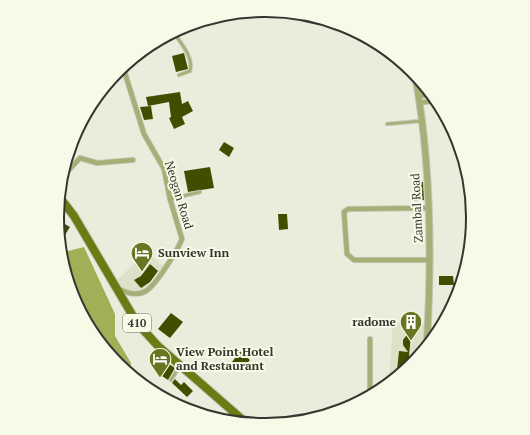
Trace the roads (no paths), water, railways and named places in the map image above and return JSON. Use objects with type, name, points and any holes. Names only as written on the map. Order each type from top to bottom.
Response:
[{"type":"main road","name":"410","points":[[65,204],[74,216],[137,323],[158,346],[238,416]]},
{"type":"street","name":"Neogan Road","points":[[115,288],[139,294],[147,291],[172,258],[182,239],[170,200],[164,169],[144,134],[125,74]]},
{"type":"street","name":"Zambal Road","points":[[417,86],[429,208],[431,330]]},
{"type":"street","points":[[419,100],[425,97]]},
{"type":"street","points":[[419,100],[428,101]]},
{"type":"street","points":[[70,168],[80,158],[97,163],[133,160]]},
{"type":"street","points":[[429,208],[348,209],[344,212],[347,254],[354,260],[430,260]]},
{"type":"street","points":[[370,339],[370,388]]},
{"type":"lane","points":[[177,38],[184,48],[191,66],[190,71],[179,75]]},
{"type":"lane","points":[[387,124],[421,121]]},
{"type":"lane","points":[[170,200],[200,192]]},
{"type":"lane","points":[[170,380],[180,366]]},
{"type":"place","name":"Sunview Inn","points":[[142,272]]},
{"type":"place","name":"radome","points":[[411,342]]},
{"type":"place","name":"View Point Hotel and Restaurant","points":[[160,378]]}]
